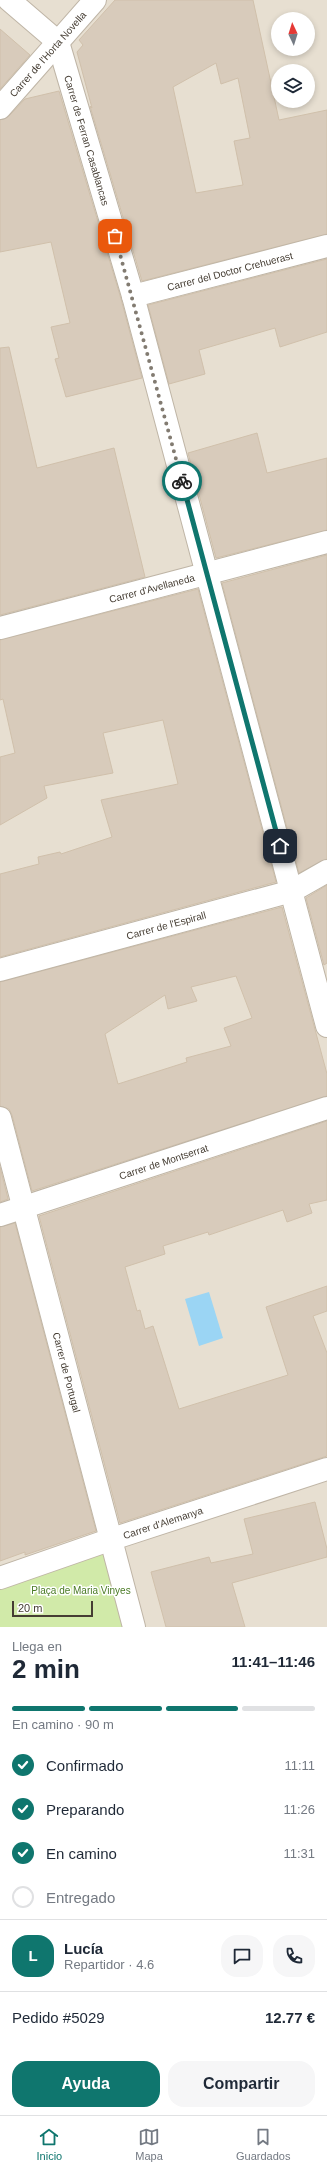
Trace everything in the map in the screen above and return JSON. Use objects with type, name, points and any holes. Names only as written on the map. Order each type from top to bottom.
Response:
[{"type":"street","points":[[9,0],[58,42]]},
{"type":"street","name":"Carrer de l'Horta Novella","points":[[0,108],[95,0]]},
{"type":"street","name":"Carrer de Ferran Casablancas","points":[[58,42],[133,296],[327,1026]]},
{"type":"street","name":"Carrer del Doctor Crehuerast","points":[[133,296],[327,246]]},
{"type":"street","name":"Carrer d'Avellaneda","points":[[0,628],[327,542]]},
{"type":"street","name":"Carrer de l'Espirall","points":[[0,970],[292,891],[327,870]]},
{"type":"street","name":"Carrer de Montserrat","points":[[0,1214],[327,1108]]},
{"type":"street","name":"Carrer de Portugal","points":[[0,1118],[134,1627]]},
{"type":"street","name":"Carrer d'Alemanya","points":[[0,1578],[112,1539],[327,1469]]},
{"type":"shaded area","points":[[0,0],[327,0],[327,1627],[0,1627]]},
{"type":"green space","name":"Plaça de Maria Vinyes","points":[[106,1541],[130,1627],[0,1627],[0,1578]]},
{"type":"water","points":[[209,1292],[223,1338],[199,1346],[185,1299]]},
{"type":"building","points":[[115,0],[253,0],[271,83],[271,108],[276,108],[279,120],[327,110],[327,234],[142,281],[90,106],[92,108],[77,52],[83,45],[79,40]],"holes":[[[216,63],[221,84],[238,78],[250,138],[234,141],[243,185],[196,193],[173,87]]]},
{"type":"building","points":[[0,29],[30,55],[0,89]]},
{"type":"building","points":[[59,91],[121,299],[142,378],[66,397],[55,359],[59,358],[51,327],[70,323],[51,242],[0,252],[0,120],[9,116],[25,99]]},
{"type":"building","points":[[327,259],[327,332],[280,347],[275,328],[199,350],[205,374],[169,384],[148,305]]},
{"type":"building","points":[[9,347],[37,468],[114,448],[145,577],[0,615],[0,348]]},
{"type":"building","points":[[257,433],[267,473],[327,458],[327,530],[216,558],[188,453]]},
{"type":"building","points":[[327,555],[327,859],[299,873],[222,583]]},
{"type":"building","points":[[198,589],[276,882],[0,957],[0,874],[39,864],[38,857],[60,852],[61,854],[112,837],[101,800],[178,784],[163,720],[103,733],[113,773],[44,786],[47,798],[0,825],[0,757],[15,753],[3,699],[0,700],[0,640]]},
{"type":"building","points":[[327,885],[327,963],[324,965],[306,898]]},
{"type":"building","points":[[282,907],[327,1074],[327,1096],[32,1191],[12,1115],[9,1109],[0,1106],[0,982]],"holes":[[[236,976],[252,1018],[224,1028],[231,1046],[186,1058],[187,1062],[118,1084],[105,1034],[165,995],[168,1009],[197,1001],[191,987]]]},
{"type":"building","points":[[327,1121],[327,1200],[309,1204],[312,1213],[287,1222],[283,1210],[209,1235],[208,1232],[163,1246],[165,1254],[125,1267],[137,1311],[140,1310],[145,1329],[153,1326],[179,1409],[288,1375],[266,1307],[327,1286],[327,1311],[313,1316],[327,1353],[327,1456],[120,1523],[39,1216]]},
{"type":"building","points":[[0,1167],[8,1199],[0,1202]]},
{"type":"building","points":[[15,1223],[96,1531],[25,1555],[25,1552],[0,1561],[0,1227]]},
{"type":"building","points":[[315,1502],[327,1549],[327,1557],[232,1583],[245,1627],[166,1627],[151,1572],[209,1557],[211,1563],[253,1554],[244,1519]]},
{"type":"way so far","points":[[115,236],[133,296],[182,481]]},
{"type":"route","points":[[182,481],[214,605],[280,846]]}]
